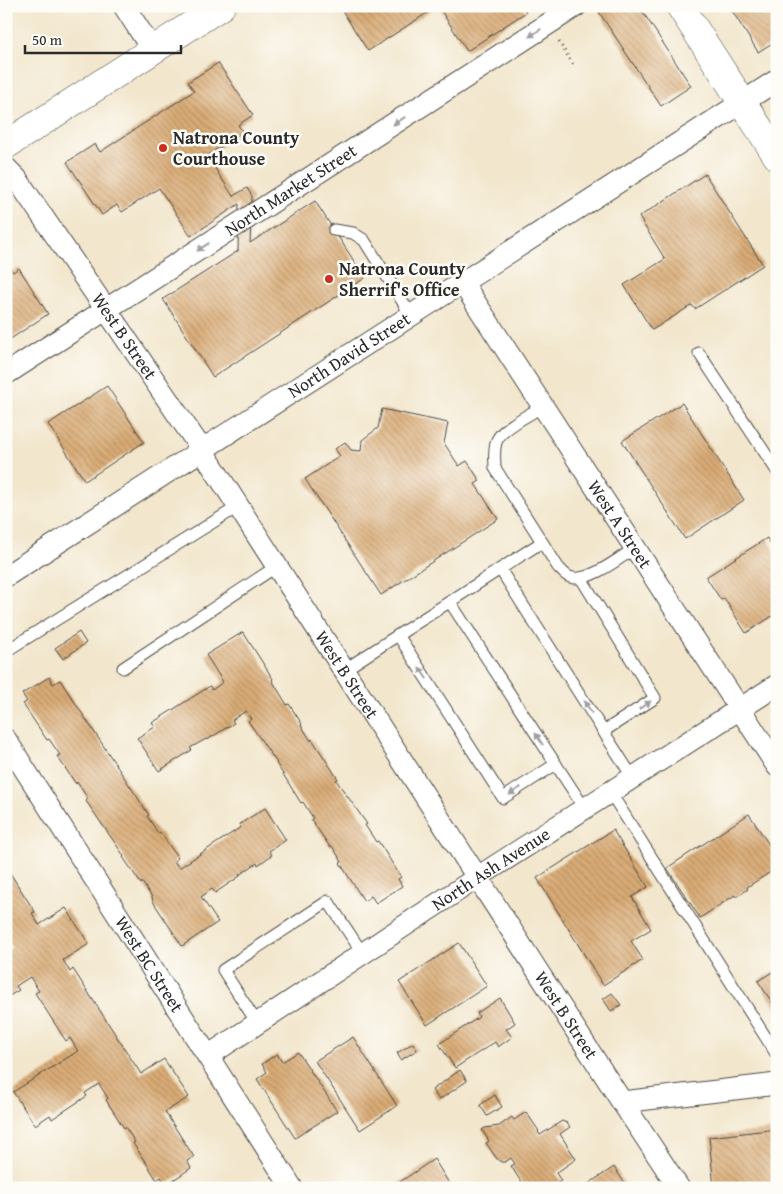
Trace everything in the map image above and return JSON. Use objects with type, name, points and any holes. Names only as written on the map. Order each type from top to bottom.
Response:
[{"type":"main road","points":[[6,145],[221,6]]},
{"type":"main road","points":[[680,6],[777,156]]},
{"type":"street","points":[[124,6],[153,51]]},
{"type":"street","name":"North Market Street","points":[[6,374],[576,6]]},
{"type":"street","name":"North David Street","points":[[6,576],[777,80]]},
{"type":"street","name":"West B Street","points":[[6,168],[17,179],[239,506],[679,1188]]},
{"type":"street","name":"West A Street","points":[[462,282],[777,766]]},
{"type":"street","name":"North Ash Avenue","points":[[208,1056],[478,877],[777,685]]},
{"type":"street","name":"West BC Street","points":[[6,740],[292,1188]]},
{"type":"street","points":[[622,1102],[777,1084]]},
{"type":"lane","points":[[334,230],[353,232],[364,240],[411,315]]},
{"type":"lane","points":[[699,353],[777,471]]},
{"type":"lane","points":[[543,406],[508,429],[498,439],[494,451],[495,468],[558,567],[569,577],[580,578],[594,574],[635,548]]},
{"type":"lane","points":[[6,651],[239,506]]},
{"type":"lane","points":[[344,670],[542,542]]},
{"type":"lane","points":[[123,668],[278,566]]},
{"type":"lane","points":[[500,569],[633,778]]},
{"type":"lane","points":[[580,578],[655,698],[604,731]]},
{"type":"lane","points":[[450,602],[585,809]]},
{"type":"lane","points":[[398,635],[503,798],[556,764]]},
{"type":"lane","points":[[610,792],[777,1055]]},
{"type":"lane","points":[[257,1023],[222,970],[328,901],[363,954]]},
{"type":"path","points":[[558,41],[574,66]]},
{"type":"building","points":[[339,6],[438,6],[368,51]]},
{"type":"building","points":[[438,6],[522,6],[526,12],[467,51]]},
{"type":"building","points":[[608,6],[639,6],[691,86],[661,106],[599,12]]},
{"type":"building","points":[[729,6],[777,6],[777,40],[758,52]]},
{"type":"building","points":[[218,63],[253,115],[238,125],[243,132],[207,156],[233,196],[247,188],[252,196],[250,243],[315,201],[365,278],[213,377],[163,299],[238,251],[239,204],[191,236],[159,188],[122,212],[117,205],[102,215],[67,162],[95,144],[100,152],[194,91],[188,82]]},
{"type":"building","points":[[705,174],[763,265],[695,309],[692,305],[652,330],[624,285],[665,259],[639,217]]},
{"type":"building","points":[[6,262],[13,272],[19,268],[48,314],[6,342]]},
{"type":"building","points":[[107,386],[144,442],[85,481],[48,424]]},
{"type":"building","points":[[682,403],[744,500],[685,539],[622,441]]},
{"type":"building","points":[[382,409],[448,423],[444,443],[459,466],[467,461],[480,481],[475,484],[498,519],[381,595],[305,479],[340,456],[335,449],[345,442],[351,450],[361,451],[362,440],[378,428]]},
{"type":"building","points":[[767,538],[777,554],[777,620],[774,615],[746,633],[724,598],[721,600],[706,577]]},
{"type":"building","points":[[79,632],[86,643],[63,659],[55,648]]},
{"type":"building","points":[[243,632],[287,705],[289,704],[311,741],[312,739],[338,779],[336,780],[367,824],[365,825],[376,842],[378,841],[401,877],[398,879],[402,886],[376,903],[371,896],[364,901],[340,863],[342,862],[332,846],[330,847],[311,819],[313,818],[303,802],[301,803],[277,763],[248,721],[251,719],[246,711],[232,720],[234,723],[190,748],[192,750],[159,771],[137,738],[155,727],[152,723],[210,686],[212,690],[223,682],[206,655]]},
{"type":"building","points":[[49,677],[53,684],[60,680],[149,815],[147,816],[158,833],[160,832],[178,858],[174,861],[179,868],[241,827],[240,824],[265,808],[286,840],[269,851],[272,855],[258,865],[257,863],[215,893],[212,889],[201,897],[218,922],[182,946],[142,882],[141,884],[86,801],[88,799],[77,782],[76,784],[57,756],[60,755],[49,739],[47,740],[23,704],[27,701],[22,694]]},
{"type":"building","points":[[749,814],[777,857],[777,868],[747,887],[748,889],[736,897],[735,895],[700,918],[667,868]]},
{"type":"building","points":[[613,830],[648,887],[632,897],[651,929],[631,941],[643,960],[603,985],[537,878]]},
{"type":"building","points":[[6,867],[35,912],[32,913],[39,925],[66,908],[89,944],[63,960],[70,972],[73,969],[141,1074],[164,1059],[189,1097],[165,1112],[194,1157],[187,1161],[191,1168],[166,1185],[161,1177],[157,1180],[133,1143],[135,1142],[106,1100],[108,1098],[99,1084],[85,1093],[87,1096],[52,1119],[50,1115],[35,1125],[13,1092],[78,1051],[70,1038],[66,1041],[35,993],[39,991],[30,977],[16,986],[19,990],[6,998],[6,951],[12,948],[6,939]]},
{"type":"building","points":[[459,943],[487,986],[427,1025],[399,982]]},
{"type":"building","points":[[777,969],[777,1010],[758,981]]},
{"type":"building","points":[[612,993],[621,1005],[611,1011],[603,999]]},
{"type":"building","points":[[500,998],[515,1023],[506,1029],[512,1037],[498,1047],[495,1042],[455,1068],[439,1044],[479,1017],[477,1013]]},
{"type":"building","points":[[353,1037],[397,1106],[360,1130],[315,1061]]},
{"type":"building","points":[[413,1043],[417,1050],[401,1060],[397,1053]]},
{"type":"building","points":[[298,1052],[337,1111],[295,1138],[257,1079],[267,1072],[262,1064],[277,1054],[282,1062]]},
{"type":"building","points":[[460,1070],[467,1081],[439,1100],[432,1090]]},
{"type":"building","points":[[495,1095],[502,1107],[487,1116],[480,1105]]},
{"type":"building","points":[[526,1112],[540,1135],[562,1121],[570,1127],[560,1134],[576,1159],[556,1173],[561,1181],[551,1187],[549,1184],[543,1188],[525,1188],[511,1166],[515,1164],[511,1158],[501,1162],[486,1143],[489,1141],[482,1130],[499,1126],[512,1117],[514,1120]]},
{"type":"building","points":[[777,1129],[777,1188],[714,1188],[709,1137]]},
{"type":"building","points":[[434,1159],[452,1188],[391,1188]]},
{"type":"building","points":[[614,1167],[628,1188],[582,1188]]},
{"type":"place","name":"Natrona County Courthouse","points":[[163,148]]},
{"type":"place","name":"Natrona County Sherrif's Office","points":[[329,279]]}]
